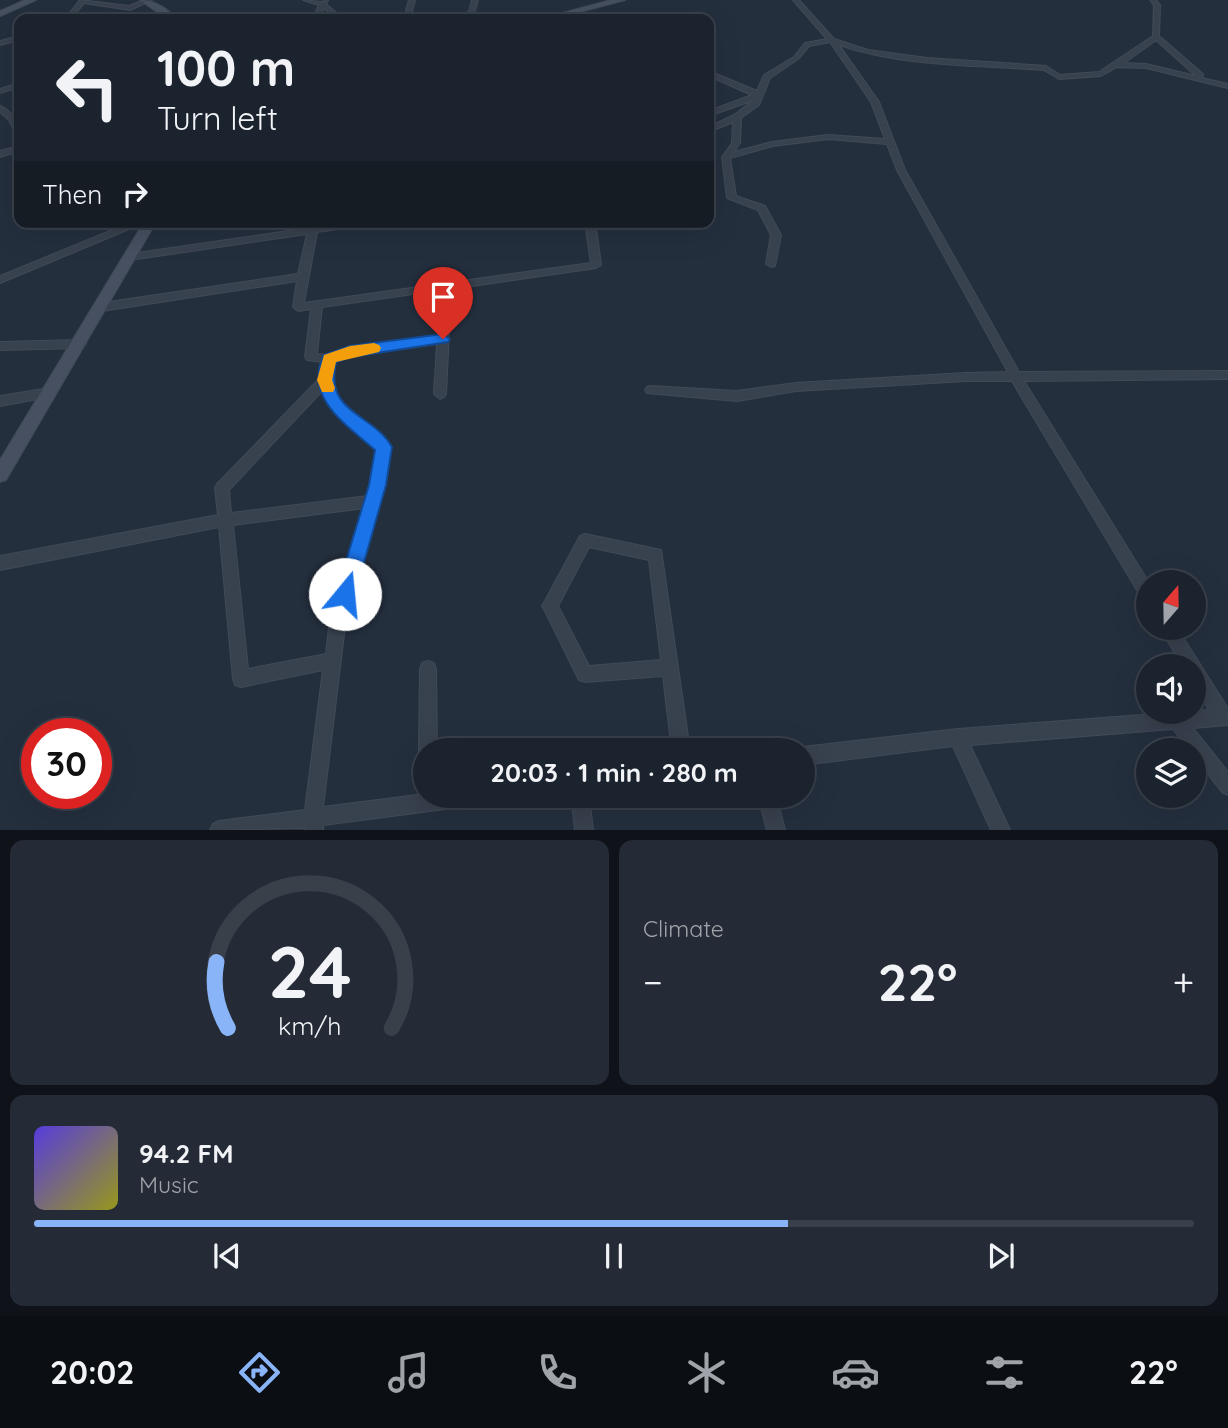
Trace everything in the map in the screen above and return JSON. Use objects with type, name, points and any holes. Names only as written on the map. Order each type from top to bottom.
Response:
[{"type":"street","points":[[0,14],[32,0]]},
{"type":"street","points":[[72,14],[82,1],[130,8],[146,0],[167,14]]},
{"type":"street","points":[[306,0],[324,2]]},
{"type":"street","points":[[467,14],[472,13],[475,0]]},
{"type":"street","points":[[565,14],[621,0]]},
{"type":"street","points":[[796,0],[832,40],[875,102],[901,170],[1016,377],[1136,575]]},
{"type":"street","points":[[1153,0],[1157,5],[1156,37],[1205,81]]},
{"type":"street","points":[[714,128],[737,117],[756,103],[767,77],[796,58],[807,44],[832,40],[867,52],[927,60],[1046,68],[1059,77],[1101,74],[1156,37]]},
{"type":"street","points":[[1116,65],[1146,66],[1228,86]]},
{"type":"street","points":[[714,75],[759,95]]},
{"type":"street","points":[[714,112],[759,95]]},
{"type":"street","points":[[0,108],[14,123]]},
{"type":"street","points":[[737,117],[736,143],[726,157],[732,198],[762,208],[776,235],[771,264]]},
{"type":"street","points":[[726,157],[772,144],[828,138],[891,142]]},
{"type":"street","points":[[0,281],[128,228]]},
{"type":"street","points":[[0,475],[7,453],[50,393],[147,228]]},
{"type":"street","points":[[130,257],[302,228]]},
{"type":"street","points":[[314,228],[298,307],[596,265],[591,228]]},
{"type":"street","points":[[102,307],[303,277]]},
{"type":"street","points":[[440,394],[446,287]]},
{"type":"street","points":[[317,304],[311,357],[330,359],[350,352],[443,339]]},
{"type":"street","points":[[0,345],[80,344]]},
{"type":"street","points":[[330,359],[325,380],[222,488],[241,679],[333,660]]},
{"type":"street","points":[[651,390],[737,397],[796,387],[863,382],[1016,377],[1228,376]]},
{"type":"street","points":[[314,823],[338,618],[373,501],[384,447],[333,402],[325,380]]},
{"type":"street","points":[[0,401],[50,393]]},
{"type":"street","points":[[0,563],[225,520],[373,501]]},
{"type":"street","points":[[671,667],[585,674],[550,606],[585,540],[656,555],[671,667],[679,738]]},
{"type":"street","points":[[428,669],[428,738]]},
{"type":"street","points":[[1206,688],[1225,718],[1206,720]]},
{"type":"street","points":[[815,755],[958,737],[1148,724]]},
{"type":"street","points":[[1179,724],[1228,786]]},
{"type":"street","points":[[958,737],[1001,830]]},
{"type":"street","points":[[219,830],[314,823],[413,802]]},
{"type":"street","points":[[581,808],[584,830]]},
{"type":"street","points":[[770,808],[776,830]]},
{"type":"slow traffic","points":[[328,388],[325,380],[330,359],[374,348]]},
{"type":"route","points":[[345,594],[378,485],[384,447],[333,402],[325,380],[330,359],[350,352],[443,339]]}]
